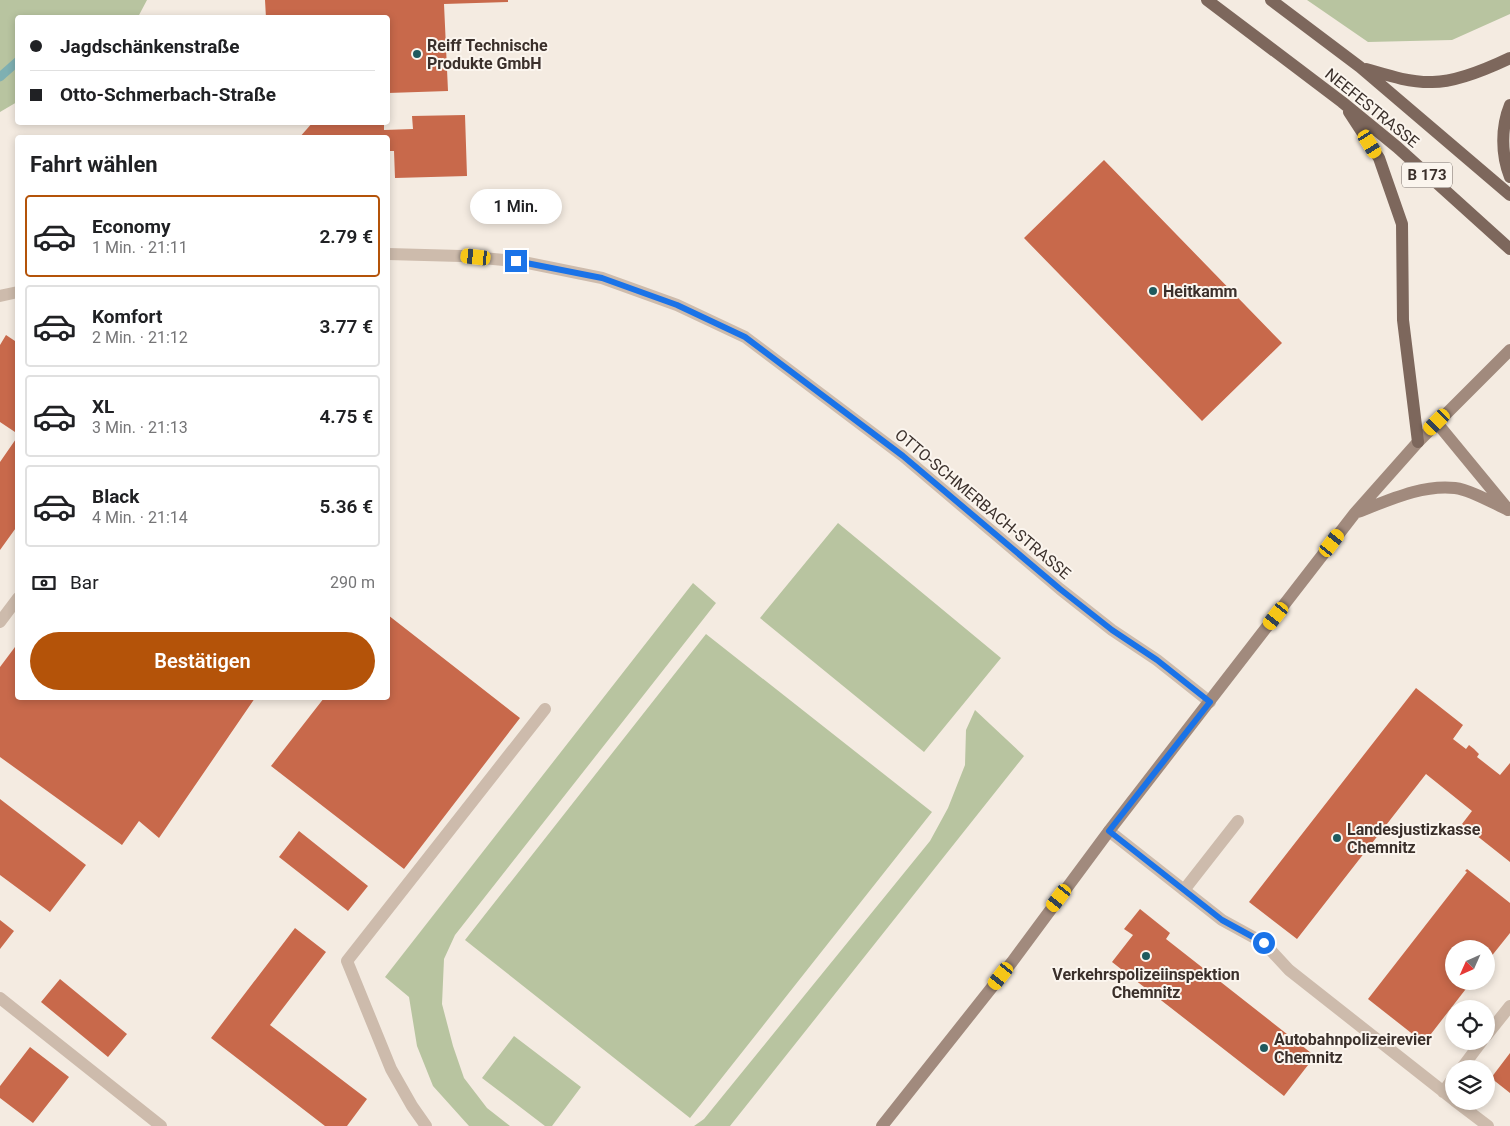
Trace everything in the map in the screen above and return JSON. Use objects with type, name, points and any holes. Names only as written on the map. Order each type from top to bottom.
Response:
[{"type":"main road","name":"NEEFESTRASSE","points":[[1206,0],[1342,102],[1396,147],[1510,250]]},
{"type":"main road","name":"NEEFESTRASSE","points":[[1272,0],[1360,67],[1510,195]]},
{"type":"main road","points":[[1360,67],[1404,80],[1431,82],[1460,77],[1510,58]]},
{"type":"main road","points":[[1342,102],[1379,158],[1402,224],[1403,320],[1418,442]]},
{"type":"main road","points":[[1510,105],[1504,119],[1504,140],[1506,166],[1510,176]]},
{"type":"main road","points":[[882,1126],[1012,962],[1109,831],[1355,512],[1437,422],[1510,350]]},
{"type":"main road","points":[[1437,422],[1509,511]]},
{"type":"main road","points":[[1355,512],[1412,493],[1438,488],[1456,488],[1509,511]]},
{"type":"street","name":"OTTO-SCHMERBACH-STRASSE","points":[[390,254],[461,256],[504,260],[602,278],[677,305],[745,337],[903,456],[1060,589],[1112,630],[1157,660],[1210,702]]},
{"type":"street","points":[[0,296],[15,293]]},
{"type":"street","points":[[0,622],[15,602]]},
{"type":"street","points":[[426,1126],[391,1069],[347,961],[545,709]]},
{"type":"street","points":[[1184,890],[1238,821]]},
{"type":"street","points":[[1109,831],[1222,920],[1264,943],[1289,970],[1445,1094]]},
{"type":"street","points":[[0,998],[161,1126]]},
{"type":"street","points":[[1495,1025],[1510,1006]]},
{"type":"street","points":[[1442,1092],[1445,1088]]},
{"type":"street","points":[[1466,1110],[1488,1126]]},
{"type":"green space","points":[[0,0],[147,0],[139,15],[15,15],[15,103],[0,112]]},
{"type":"green space","points":[[1307,0],[1510,0],[1510,14],[1452,40],[1368,42]]},
{"type":"green space","points":[[838,523],[1001,658],[924,752],[760,618]]},
{"type":"green space","points":[[693,583],[716,603],[455,935],[444,959],[442,1004],[464,1078],[487,1108],[510,1126],[469,1126],[433,1086],[417,1046],[409,997],[385,977]]},
{"type":"green space","points":[[706,634],[932,812],[690,1118],[465,940]]},
{"type":"green space","points":[[975,710],[1024,756],[730,1126],[694,1126],[704,1119],[930,841],[948,808],[965,765],[966,730]]},
{"type":"green space","points":[[514,1036],[581,1087],[552,1126],[545,1126],[482,1078]]},
{"type":"building","name":"Reiff Technische Produkte GmbH","points":[[265,0],[508,0],[508,2],[444,4],[448,91],[390,93],[390,15],[266,15]]},
{"type":"building","points":[[465,115],[467,176],[395,178],[394,151],[390,151],[390,135],[302,135],[310,125],[384,125],[384,130],[413,129],[412,116]]},
{"type":"building","name":"Heitkamm","points":[[1104,160],[1282,343],[1202,421],[1024,238]]},
{"type":"building","points":[[6,335],[15,341],[15,432],[0,422],[0,345]]},
{"type":"building","points":[[15,440],[15,529],[0,550],[0,462]]},
{"type":"building","points":[[390,617],[520,718],[404,869],[271,766],[322,700],[390,700]]},
{"type":"building","points":[[15,647],[15,700],[254,700],[159,838],[139,821],[122,845],[0,757],[0,667]]},
{"type":"building","name":"Landesjustizkasse Chemnitz","points":[[1416,688],[1463,725],[1453,739],[1466,749],[1469,745],[1479,754],[1477,757],[1500,775],[1510,763],[1510,862],[1462,824],[1472,811],[1426,774],[1297,939],[1249,902]]},
{"type":"building","points":[[0,799],[86,865],[50,912],[0,875]]},
{"type":"building","points":[[299,831],[368,886],[348,911],[279,857]]},
{"type":"building","points":[[1467,869],[1510,903],[1510,933],[1495,952],[1495,940],[1445,940],[1445,990],[1465,990],[1457,1000],[1445,1000],[1445,1016],[1424,1043],[1368,999],[1467,872],[1465,871]]},
{"type":"building","points":[[1140,909],[1170,933],[1166,939],[1315,1056],[1284,1096],[1112,962],[1133,935],[1124,929]]},
{"type":"building","points":[[0,920],[14,931],[0,949]]},
{"type":"building","points":[[295,928],[326,952],[270,1025],[367,1099],[347,1126],[325,1126],[211,1038]]},
{"type":"building","points":[[60,979],[127,1034],[108,1057],[41,1002]]},
{"type":"building","points":[[30,1047],[69,1077],[33,1123],[0,1098],[0,1086]]},
{"type":"building","points":[[1510,1053],[1510,1093],[1495,1081],[1495,1073]]},
{"type":"waterway","points":[[0,77],[15,64]]},
{"type":"place","name":"Reiff Technische Produkte GmbH","points":[[417,54]]},
{"type":"place","name":"Heitkamm","points":[[1153,291]]},
{"type":"place","name":"Landesjustizkasse Chemnitz","points":[[1337,838]]},
{"type":"place","name":"Verkehrspolizeiinspektion Chemnitz","points":[[1146,956]]},
{"type":"place","name":"Autobahnpolizeirevier Chemnitz","points":[[1264,1048]]},
{"type":"route","points":[[516,261],[602,278],[677,305],[745,337],[903,456],[1060,589],[1112,630],[1157,660],[1210,702],[1109,831],[1222,920],[1264,943]]}]
